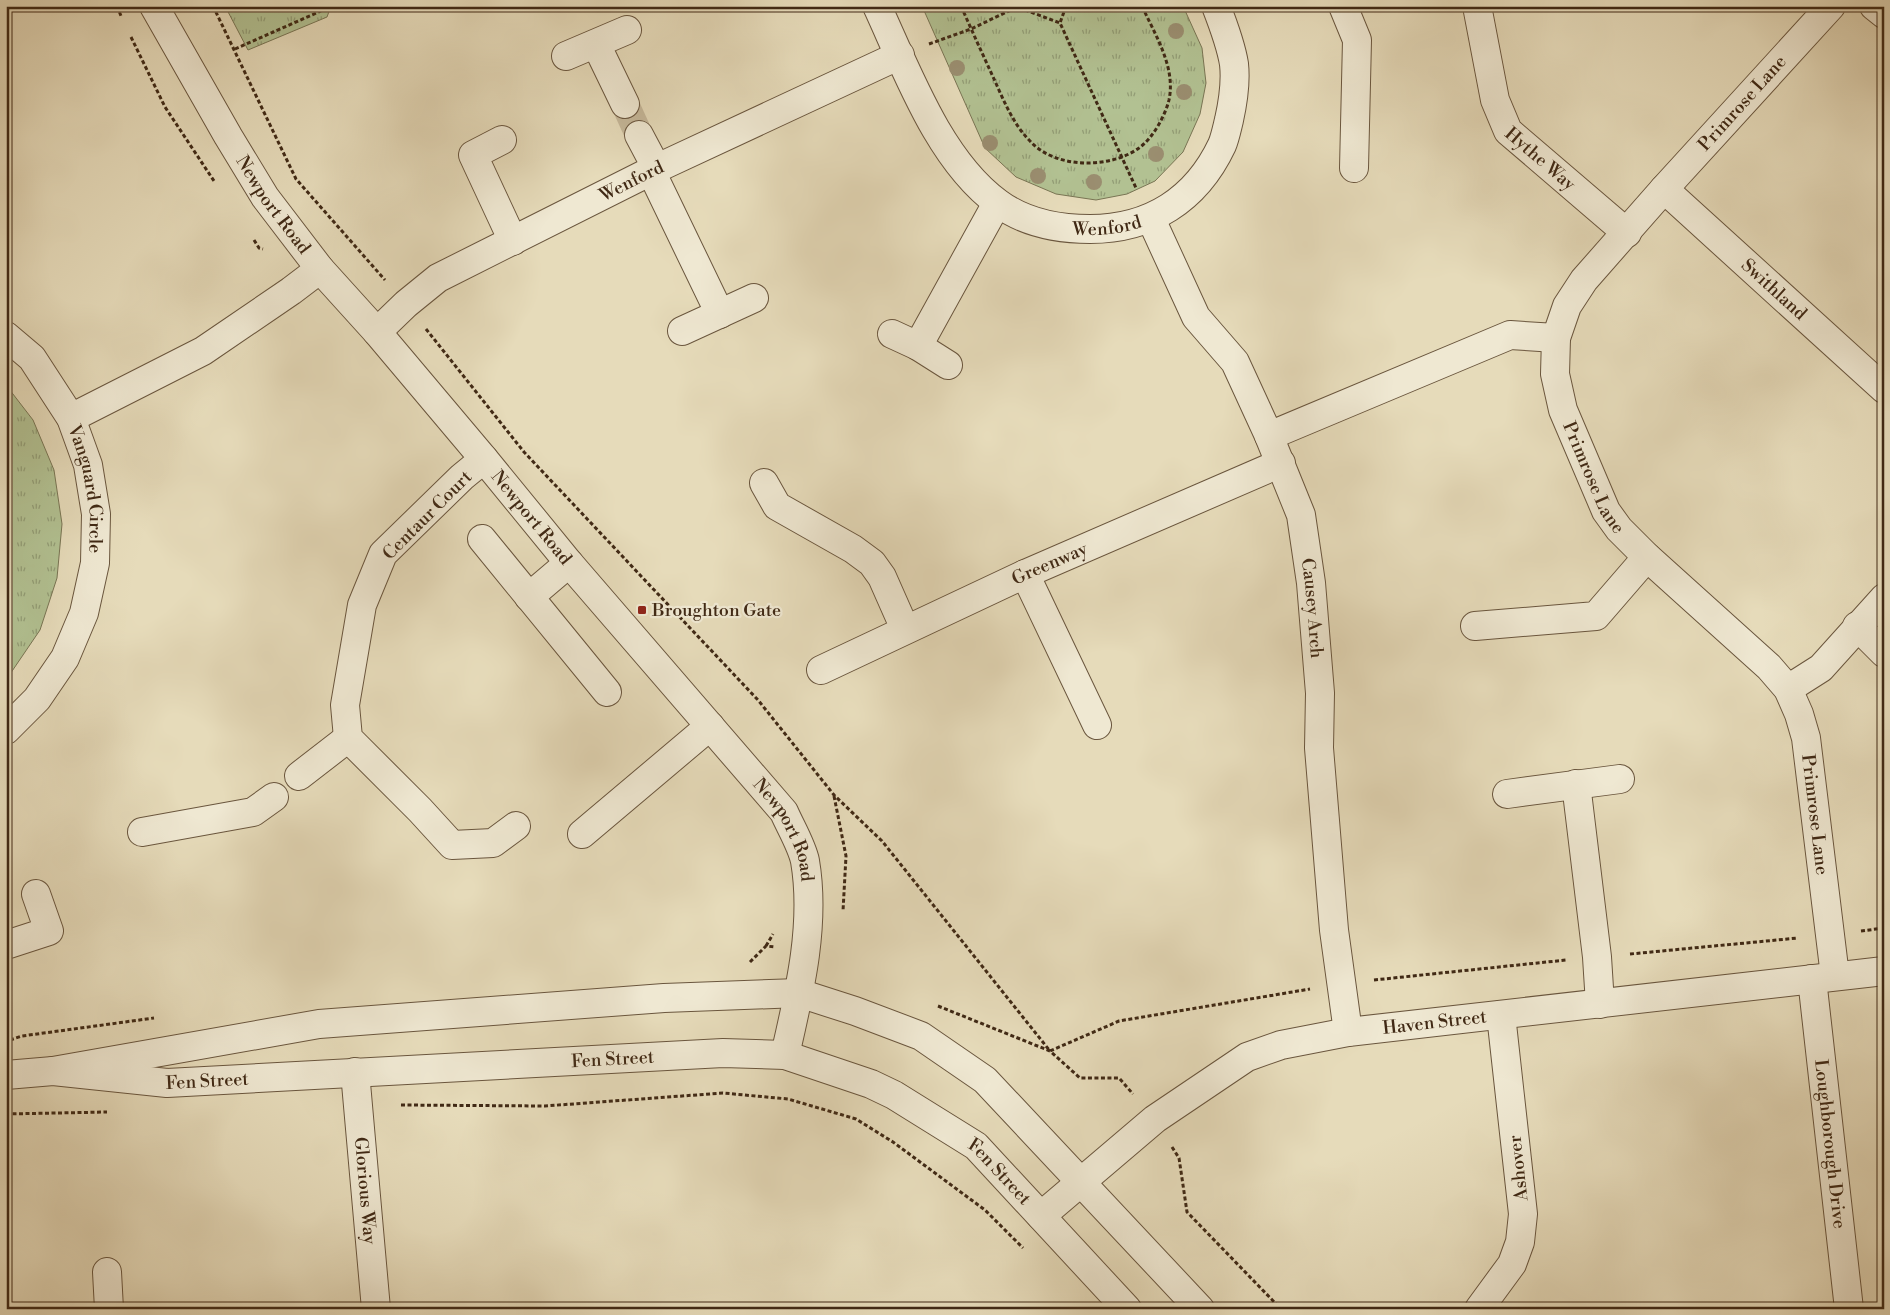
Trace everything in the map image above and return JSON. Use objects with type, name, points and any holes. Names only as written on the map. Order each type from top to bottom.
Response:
[{"type":"street","name":"Newport Road","points":[[154,6],[228,136],[266,197],[320,269],[377,332],[569,563],[784,812],[805,860],[809,920],[799,993],[785,1056]]},
{"type":"street","name":"Wenford","points":[[877,6],[929,117],[968,176],[997,203],[1022,219],[1066,229],[1110,229],[1151,219],[1175,205],[1201,180],[1222,144],[1233,102],[1234,64],[1216,6]]},
{"type":"street","points":[[1342,6],[1357,40],[1354,168]]},
{"type":"street","name":"Hythe Way","points":[[1477,6],[1495,100],[1508,131],[1627,232]]},
{"type":"street","name":"Primrose Lane","points":[[1823,977],[1830,936],[1806,738],[1799,714],[1788,689],[1770,667],[1647,558],[1619,529],[1606,511],[1563,410],[1555,374],[1556,338],[1567,306],[1584,280],[1664,189],[1831,6]]},
{"type":"street","points":[[1874,6],[1884,14]]},
{"type":"street","points":[[566,56],[627,30]]},
{"type":"street","points":[[596,44],[625,104]]},
{"type":"street","name":"Wenford","points":[[377,332],[406,304],[438,278],[654,170],[900,55]]},
{"type":"street","points":[[639,135],[720,314]]},
{"type":"street","points":[[502,140],[473,155],[513,241]]},
{"type":"street","name":"Swithland","points":[[1664,189],[1884,389]]},
{"type":"street","points":[[918,346],[997,203]]},
{"type":"street","name":"Causey Arch","points":[[1151,219],[1196,317],[1235,362],[1281,462],[1301,515],[1311,583],[1320,693],[1319,748],[1334,930],[1348,1032]]},
{"type":"street","points":[[71,418],[203,351],[320,269]]},
{"type":"street","points":[[682,331],[754,298]]},
{"type":"street","points":[[892,334],[918,346],[948,365]]},
{"type":"street","points":[[1269,436],[1510,335],[1556,338]]},
{"type":"street","name":"Vanguard Circle","points":[[6,336],[32,358],[71,418],[88,465],[96,514],[95,563],[84,612],[65,658],[37,700],[6,730]]},
{"type":"street","name":"Centaur Court","points":[[348,738],[345,705],[362,605],[383,554],[462,477],[484,459]]},
{"type":"street","name":"Greenway","points":[[821,670],[1025,574],[1281,462]]},
{"type":"street","points":[[764,483],[777,506],[853,549],[872,563],[882,577],[905,629]]},
{"type":"street","points":[[482,539],[607,692]]},
{"type":"street","points":[[1475,626],[1596,616],[1647,558]]},
{"type":"street","points":[[529,597],[569,563]]},
{"type":"street","points":[[1025,574],[1097,725]]},
{"type":"street","points":[[1788,689],[1821,668],[1884,598]]},
{"type":"street","points":[[1857,626],[1884,653]]},
{"type":"street","points":[[582,834],[710,726]]},
{"type":"street","points":[[306,770],[348,738],[452,845],[493,843],[516,826]]},
{"type":"street","points":[[1507,794],[1620,779]]},
{"type":"street","points":[[1576,784],[1597,957],[1600,1004]]},
{"type":"street","points":[[142,832],[253,812],[274,797]]},
{"type":"street","points":[[6,945],[49,931],[36,894]]},
{"type":"street","name":"Haven Street","points":[[1041,1216],[1156,1119],[1247,1057],[1281,1045],[1348,1032],[1502,1016],[1884,971]]},
{"type":"street","name":"Loughborough Drive","points":[[1823,977],[1850,1309]]},
{"type":"street","points":[[53,1071],[320,1024],[664,998],[799,993],[855,1011],[921,1036],[984,1080],[1200,1309]]},
{"type":"street","name":"Ashover","points":[[1479,1309],[1512,1264],[1520,1242],[1523,1214],[1502,1016]]},
{"type":"street","name":"Fen Street","points":[[6,1075],[53,1071],[167,1083],[723,1053],[785,1056],[879,1088],[976,1146],[1127,1309]]},
{"type":"street","name":"Glorious Way","points":[[355,1072],[376,1309]]},
{"type":"street","points":[[107,1272],[109,1309]]},
{"type":"path","points":[[213,6],[296,179],[406,304],[524,452],[758,700],[834,796],[882,841],[1050,1051],[1080,1078],[1119,1078],[1156,1119],[1179,1158],[1187,1212],[1281,1309]]},
{"type":"path","points":[[235,49],[332,6]]},
{"type":"path","points":[[961,6],[1013,120],[1031,143],[1052,156],[1078,164],[1108,161],[1140,148],[1158,127],[1169,100],[1169,72],[1162,50],[1142,6]]},
{"type":"path","points":[[1066,6],[1060,23],[1151,219]]},
{"type":"path","points":[[900,55],[971,29],[1017,7],[1060,23]]},
{"type":"path","points":[[1050,1051],[1119,1021],[1342,984],[1597,957],[1830,936],[1884,928]]},
{"type":"path","points":[[358,1105],[545,1106],[723,1093],[788,1099],[856,1119],[893,1142],[985,1210],[1024,1249]]},
{"type":"path","points":[[6,1114],[114,1111]]},
{"type":"green space","points":[[225,6],[331,6],[327,17],[248,50]]},
{"type":"green space","points":[[922,6],[1183,6],[1202,48],[1206,83],[1200,114],[1183,152],[1155,181],[1127,194],[1096,200],[1056,194],[1016,177],[985,148]]},
{"type":"green space","points":[[6,385],[33,420],[54,470],[62,524],[57,578],[40,630],[6,680]]},
{"type":"tunnel","points":[[625,104],[639,135]]},
{"type":"place","name":"Broughton Gate","points":[[642,610]]}]
